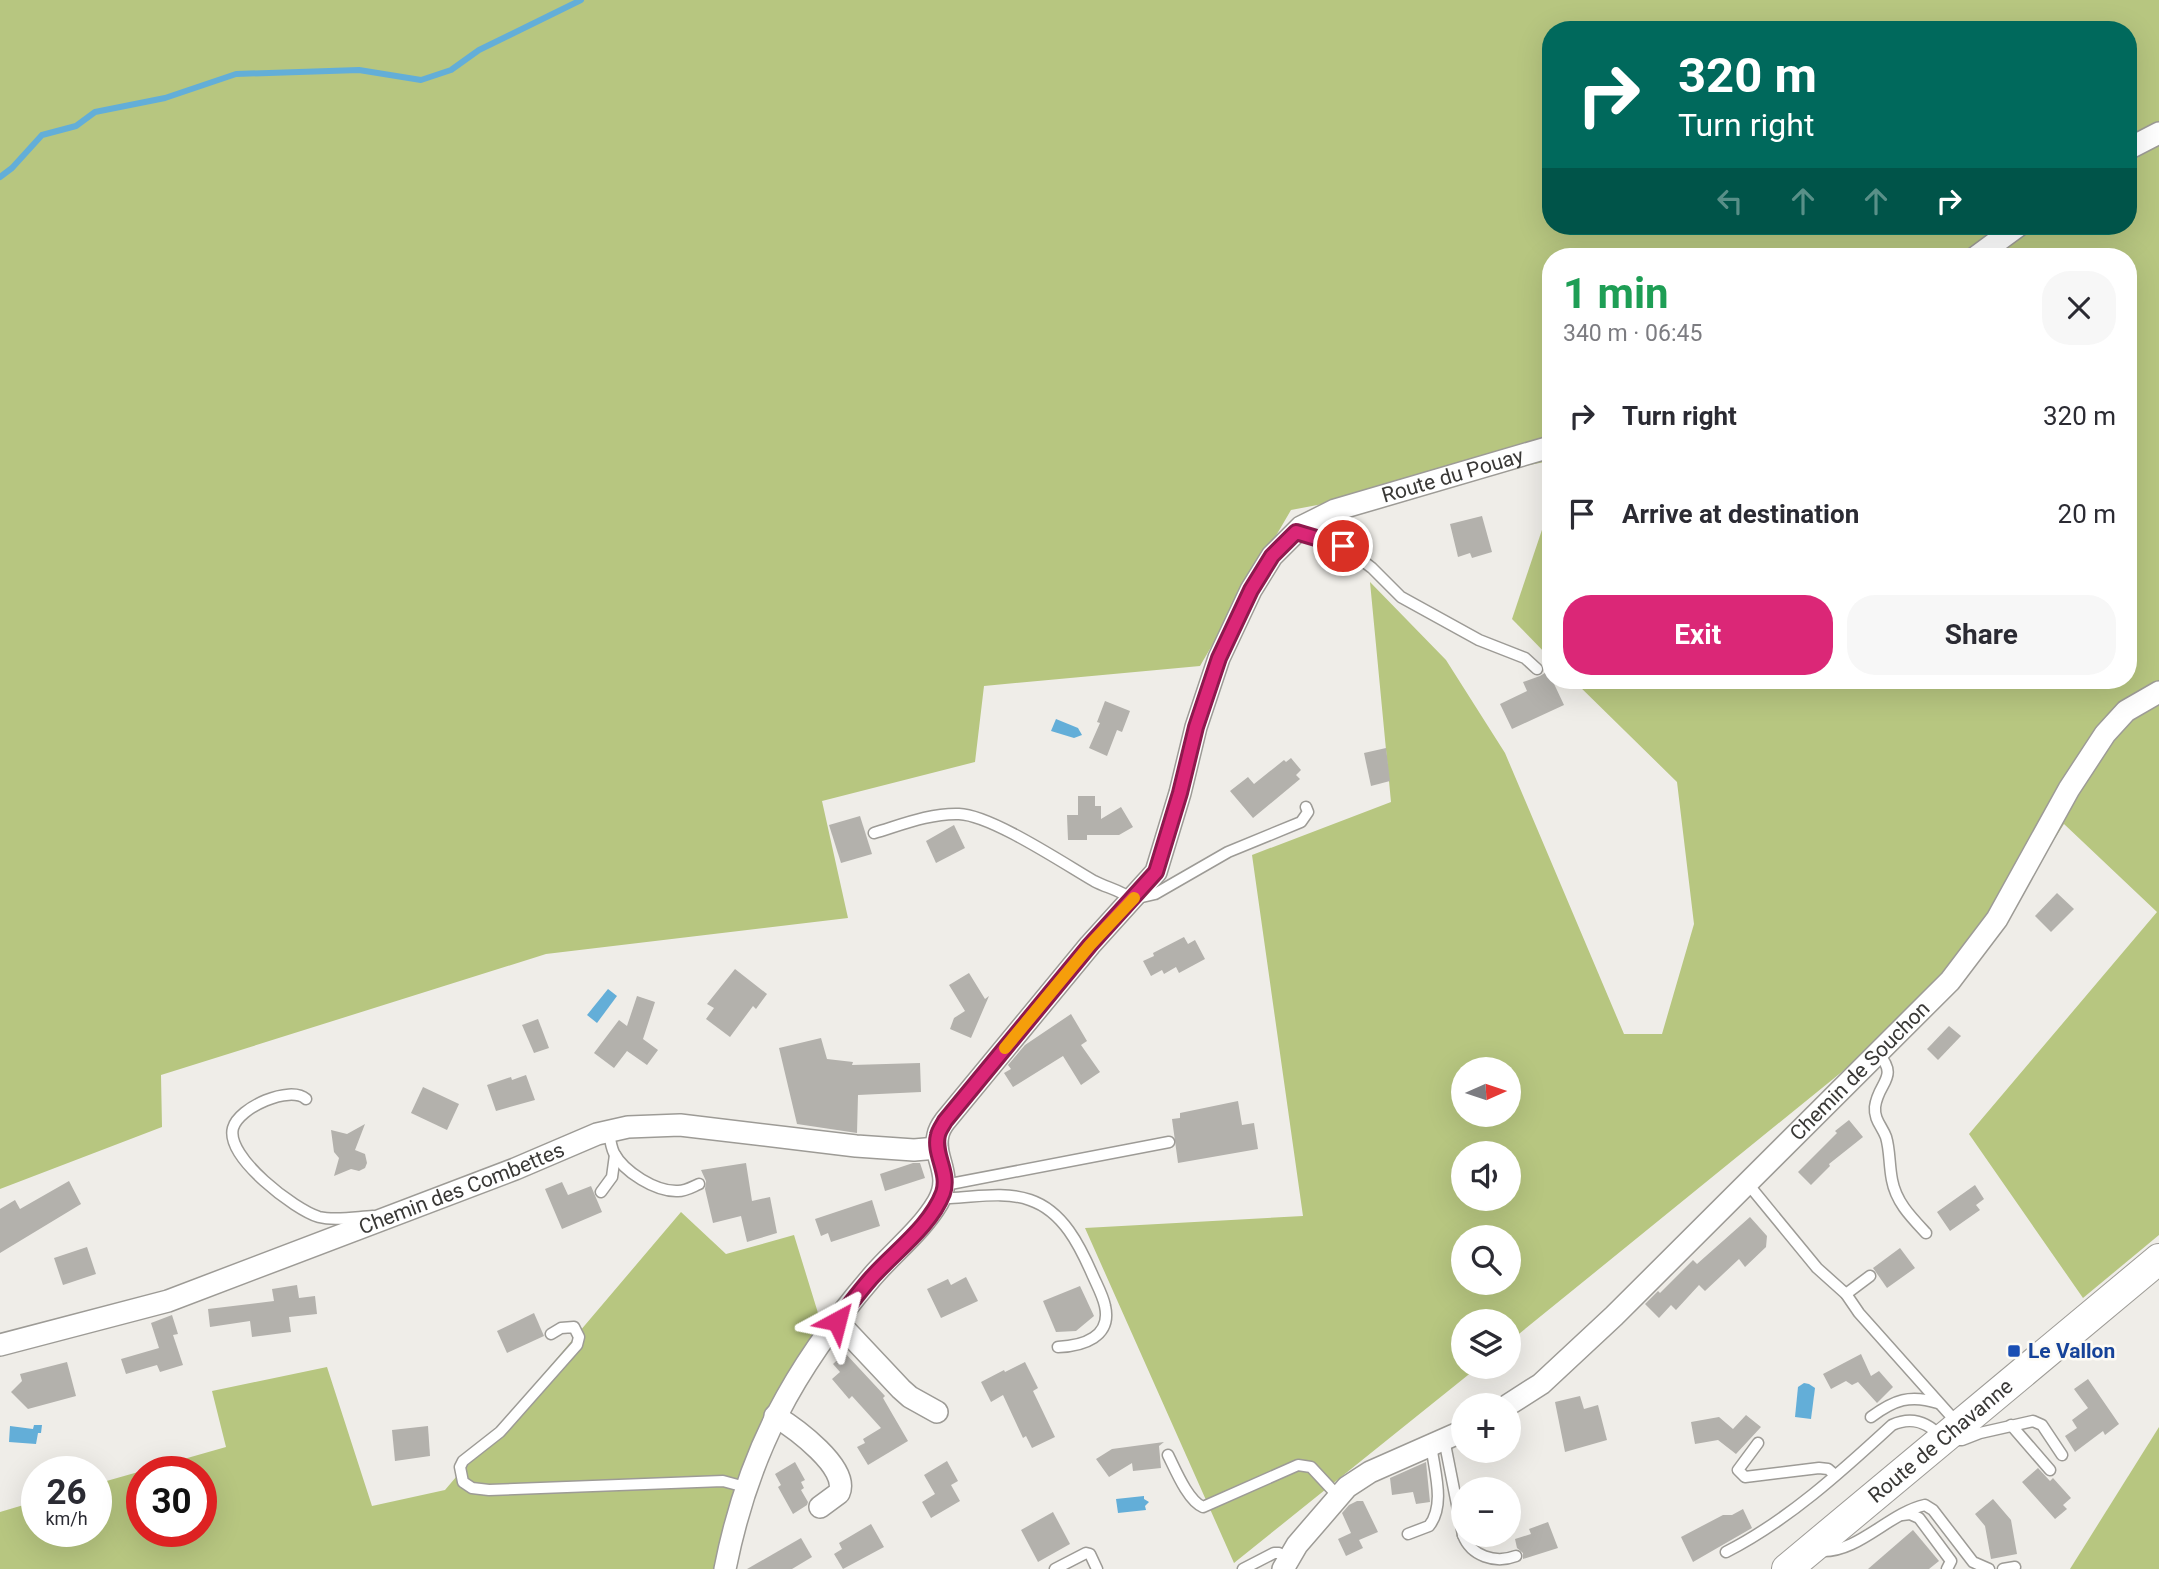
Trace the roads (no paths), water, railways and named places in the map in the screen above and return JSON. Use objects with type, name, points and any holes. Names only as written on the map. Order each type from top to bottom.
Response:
[{"type":"main road","name":"Route de Chavanne","points":[[1787,1569],[2159,1259]]},
{"type":"street","points":[[2137,144],[2159,133]]},
{"type":"street","points":[[1988,248],[2006,235]]},
{"type":"street","name":"Route du Pouay","points":[[937,1148],[937,1135],[950,1113],[1090,945],[1156,872],[1180,793],[1196,727],[1219,658],[1251,590],[1272,556],[1301,527],[1335,510],[1542,449]]},
{"type":"street","name":"Chemin de Souchon","points":[[1521,1398],[1550,1376],[1748,1184],[1950,981],[1997,919],[2069,789],[2105,734],[2126,711],[2159,692]]},
{"type":"street","name":"Chemin des Combettes","points":[[0,1345],[169,1301],[515,1169],[597,1134],[650,1125],[680,1125],[856,1146],[914,1150],[937,1148]]},
{"type":"street","points":[[725,1569],[732,1531],[745,1487],[775,1416],[810,1356],[872,1278],[928,1218],[943,1190],[943,1165],[937,1148]]},
{"type":"street","points":[[837,1321],[901,1389],[937,1412]]},
{"type":"street","points":[[775,1416],[801,1433],[837,1471],[842,1481],[839,1493],[820,1507]]},
{"type":"street","points":[[1286,1564],[1338,1496],[1370,1472],[1446,1438]]},
{"type":"lane","points":[[1296,532],[1343,546],[1372,568],[1401,597],[1479,640],[1525,658],[1537,668]]},
{"type":"lane","points":[[874,833],[943,814],[972,815],[999,827],[1098,883],[1142,897],[1155,894],[1228,852],[1301,822],[1308,813],[1306,807]]},
{"type":"lane","points":[[1878,1053],[1885,1060],[1888,1077],[1875,1107],[1876,1119],[1887,1140],[1892,1181],[1904,1208],[1926,1233]]},
{"type":"lane","points":[[306,1098],[299,1094],[256,1104],[240,1117],[233,1128],[233,1136],[240,1151],[265,1184],[307,1211],[330,1218],[379,1216],[383,1220]]},
{"type":"lane","points":[[609,1132],[615,1155],[637,1176],[669,1191],[685,1190],[699,1184]]},
{"type":"lane","points":[[1058,1347],[1072,1347],[1092,1340],[1101,1333],[1106,1319],[1105,1305],[1085,1257],[1067,1228],[1052,1212],[1032,1200],[1012,1195],[950,1198],[943,1190],[1169,1142]]},
{"type":"lane","points":[[600,1192],[611,1177],[615,1155]]},
{"type":"lane","points":[[1748,1184],[1817,1268],[1846,1294],[1938,1403],[1952,1440],[1962,1440],[2033,1421],[2042,1425],[2062,1455]]},
{"type":"lane","points":[[1846,1294],[1870,1276]]},
{"type":"lane","points":[[551,1335],[561,1328],[574,1327],[579,1337],[577,1345],[500,1432],[463,1461],[460,1467],[463,1482],[472,1488],[489,1490],[723,1481],[745,1487]]},
{"type":"lane","points":[[1871,1418],[1889,1404],[1902,1400],[1919,1399],[1938,1403]]},
{"type":"lane","points":[[1726,1552],[1756,1537],[1835,1475],[1892,1425],[1901,1421],[1924,1422],[1949,1432]]},
{"type":"lane","points":[[2011,1425],[2050,1469]]},
{"type":"lane","points":[[1408,1534],[1429,1527],[1437,1513],[1446,1438]]},
{"type":"lane","points":[[1446,1438],[1453,1477]]},
{"type":"lane","points":[[1758,1443],[1738,1470],[1745,1477],[1819,1468],[1828,1469],[1835,1475]]},
{"type":"lane","points":[[1168,1455],[1194,1502],[1203,1507],[1298,1465],[1311,1467],[1338,1496]]},
{"type":"lane","points":[[1815,1544],[1821,1551],[1832,1552],[1852,1544],[1896,1516],[1925,1505],[1933,1510],[1973,1562],[1989,1569]]},
{"type":"lane","points":[[1896,1516],[1910,1514],[1919,1518],[1951,1561],[1947,1569]]},
{"type":"lane","points":[[1471,1547],[1483,1556],[1504,1560],[1516,1556]]},
{"type":"lane","points":[[1055,1569],[1086,1553],[1090,1554],[1097,1569]]},
{"type":"lane","points":[[1243,1569],[1274,1553],[1279,1553],[1286,1564]]},
{"type":"water","points":[[1056,719],[1078,728],[1082,735],[1074,738],[1051,731]]},
{"type":"water","points":[[608,989],[617,996],[597,1023],[587,1015]]},
{"type":"water","points":[[1804,1383],[1815,1388],[1811,1419],[1795,1417],[1798,1387]]},
{"type":"water","points":[[34,1425],[42,1425],[36,1444],[9,1442],[10,1426],[33,1429]]},
{"type":"water","points":[[1144,1496],[1149,1502],[1145,1506],[1146,1510],[1118,1513],[1116,1499]]},
{"type":"waterway","points":[[0,177],[12,168],[42,135],[76,126],[95,112],[165,98],[236,74],[359,70],[421,80],[451,70],[479,50],[581,0]]},
{"type":"place","name":"Le Vallon","points":[[2014,1351]]}]
